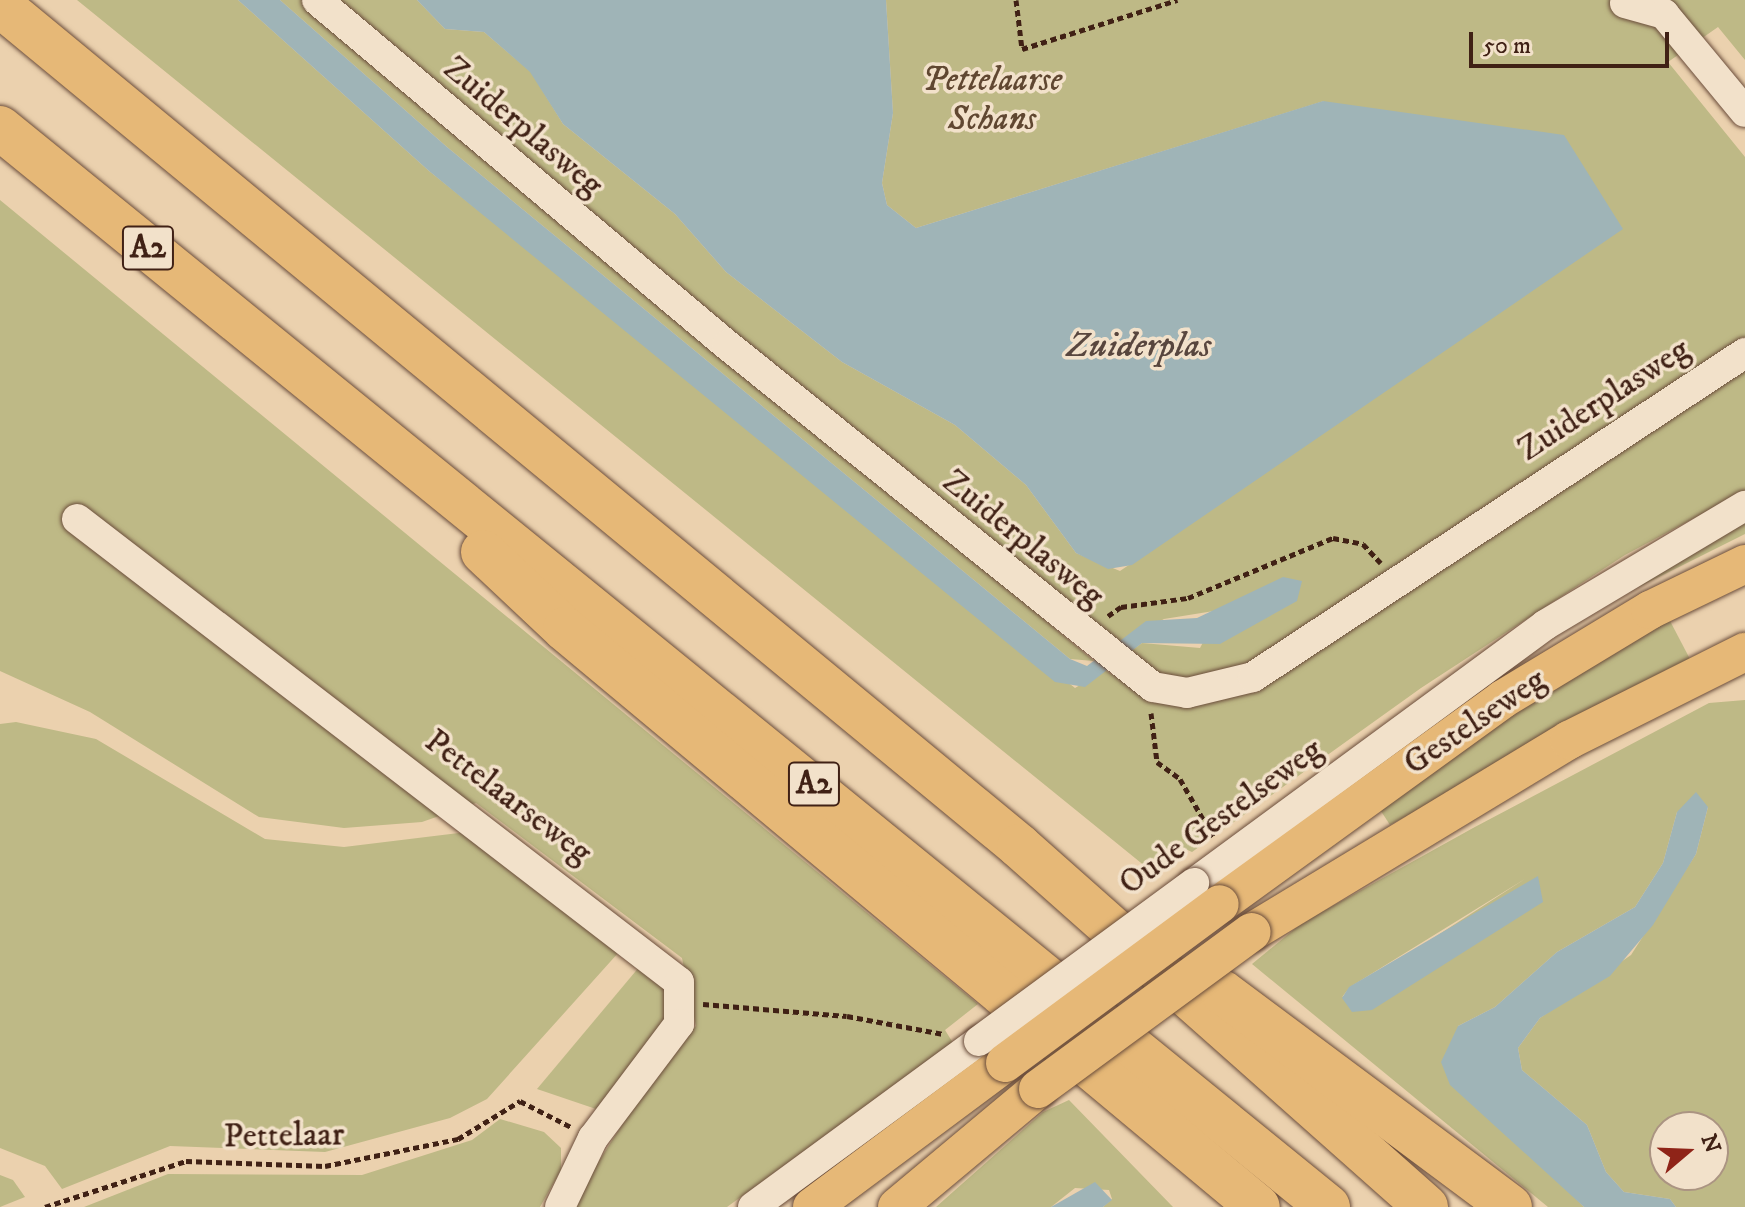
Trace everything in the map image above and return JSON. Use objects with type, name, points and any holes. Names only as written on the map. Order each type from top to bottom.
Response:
[{"type":"highway","name":"A2","points":[[0,5],[1019,846],[1426,1207]]},
{"type":"highway","name":"A2","points":[[0,128],[1328,1207]]},
{"type":"highway","name":"A2","points":[[296,368],[565,629],[1258,1207]]},
{"type":"highway","name":"A2","points":[[1019,846],[1510,1207]]},
{"type":"highway","name":"A2","points":[[1209,1164],[1245,1207]]},
{"type":"main road","name":"Gestelseweg","points":[[812,1207],[992,1052],[1207,894],[1503,699],[1650,610],[1745,564]]},
{"type":"main road","name":"Gestelseweg","points":[[897,1207],[1038,1089],[1252,932],[1569,740],[1745,652]]},
{"type":"street","name":"Zuiderplasweg","points":[[317,0],[1088,642],[1140,679],[1187,693],[1253,677],[1745,353]]},
{"type":"street","points":[[1625,3],[1664,7],[1745,112]]},
{"type":"street","name":"Oude Gestelseweg","points":[[1207,894],[1227,859],[1545,625],[1745,506]]},
{"type":"street","name":"Pettelaarseweg","points":[[77,519],[643,948],[679,982],[684,1003]]},
{"type":"street","points":[[560,1207],[593,1138],[679,1024],[684,1003]]},
{"type":"street","points":[[753,1207],[992,1052]]},
{"type":"path","points":[[1016,0],[1022,49],[1177,0]]},
{"type":"path","points":[[1088,642],[1121,607],[1188,598],[1333,538],[1363,544],[1397,582]]},
{"type":"path","points":[[1140,679],[1157,762],[1180,779],[1227,859]]},
{"type":"path","points":[[684,1003],[847,1016],[992,1052]]},
{"type":"path","name":"Pettelaar","points":[[45,1207],[186,1161],[325,1166],[458,1139],[520,1101],[593,1138]]},
{"type":"green space","points":[[77,0],[238,0],[429,171],[1075,688],[1105,670],[1126,683],[1222,697],[1745,364],[1745,491],[1625,555],[1421,688],[1192,852],[1183,848],[1151,871]]},
{"type":"green space","points":[[280,0],[303,0],[1094,661],[1070,659],[447,147]]},
{"type":"green space","name":"Pettelaarse Schans","points":[[327,0],[417,0],[445,29],[484,32],[531,72],[563,124],[675,214],[726,272],[842,362],[955,425],[1026,485],[1076,553],[1120,571],[1296,452],[1324,101],[916,228],[887,205],[882,183],[893,113],[886,0],[1745,0],[1745,60],[1718,27],[1668,62],[1745,157],[1745,340],[1220,681],[1189,684],[1150,674],[1124,656],[1142,643],[1200,648],[1220,610],[1164,619],[1111,648]]},
{"type":"green space","points":[[0,200],[978,1004],[945,1030],[953,1043],[727,1207],[570,1207],[668,1052],[696,1026],[682,958],[476,803],[422,822],[344,828],[259,817],[90,712],[0,671]]},
{"type":"green space","points":[[1745,514],[1745,534],[1563,625]]},
{"type":"green space","points":[[1669,619],[1691,661],[1390,825],[1379,808],[1498,723]]},
{"type":"green space","points":[[1745,700],[1745,1207],[1676,1207],[1670,1199],[1624,1192],[1606,1172],[1587,1125],[1522,1070],[1518,1048],[1540,1018],[1631,955],[1696,854],[1708,807],[1677,812],[1663,863],[1635,907],[1557,952],[1495,1007],[1458,1026],[1538,1161],[1584,1207],[1548,1207],[1252,964],[1302,923],[1709,703]],"holes":[[[1528,877],[1342,997],[1350,987]]]},
{"type":"green space","points":[[16,722],[96,739],[265,839],[344,847],[467,832],[619,952],[487,1099],[450,1118],[325,1152],[170,1146],[62,1189],[45,1166],[0,1148],[0,724]]},
{"type":"green space","points":[[640,966],[667,984],[672,1010],[596,1109],[537,1089]]},
{"type":"green space","points":[[1069,1100],[1173,1207],[1103,1207],[1112,1199],[1109,1190],[1075,1188],[1051,1207],[936,1207],[1043,1112]]},
{"type":"green space","points":[[500,1119],[544,1132],[561,1148],[561,1170],[540,1207],[84,1207],[168,1174],[362,1175],[472,1140]]},
{"type":"green space","points":[[0,1175],[13,1180],[25,1197],[0,1207]]},
{"type":"water","points":[[238,0],[280,0],[447,147],[1070,659],[1087,666],[1146,621],[1197,618],[1283,577],[1302,581],[1297,601],[1220,644],[1142,643],[1085,687],[1055,682],[429,171]]},
{"type":"water","name":"Zuiderplas","points":[[417,0],[886,0],[893,113],[882,183],[887,205],[916,228],[1323,101],[1564,135],[1623,229],[1132,565],[1108,569],[1076,553],[1026,485],[955,425],[842,362],[726,272],[675,214],[563,124],[530,72],[484,32],[445,29]]},
{"type":"water","points":[[1696,792],[1708,807],[1696,854],[1653,925],[1610,976],[1540,1018],[1518,1048],[1522,1070],[1587,1125],[1606,1172],[1624,1192],[1670,1199],[1676,1207],[1584,1207],[1450,1085],[1441,1062],[1458,1026],[1495,1007],[1557,952],[1635,907],[1663,863],[1677,812]]},
{"type":"water","points":[[1538,876],[1543,902],[1372,1010],[1352,1012],[1342,998],[1349,987]]},
{"type":"water","points":[[1095,1182],[1112,1200],[1103,1207],[1051,1207]]}]
